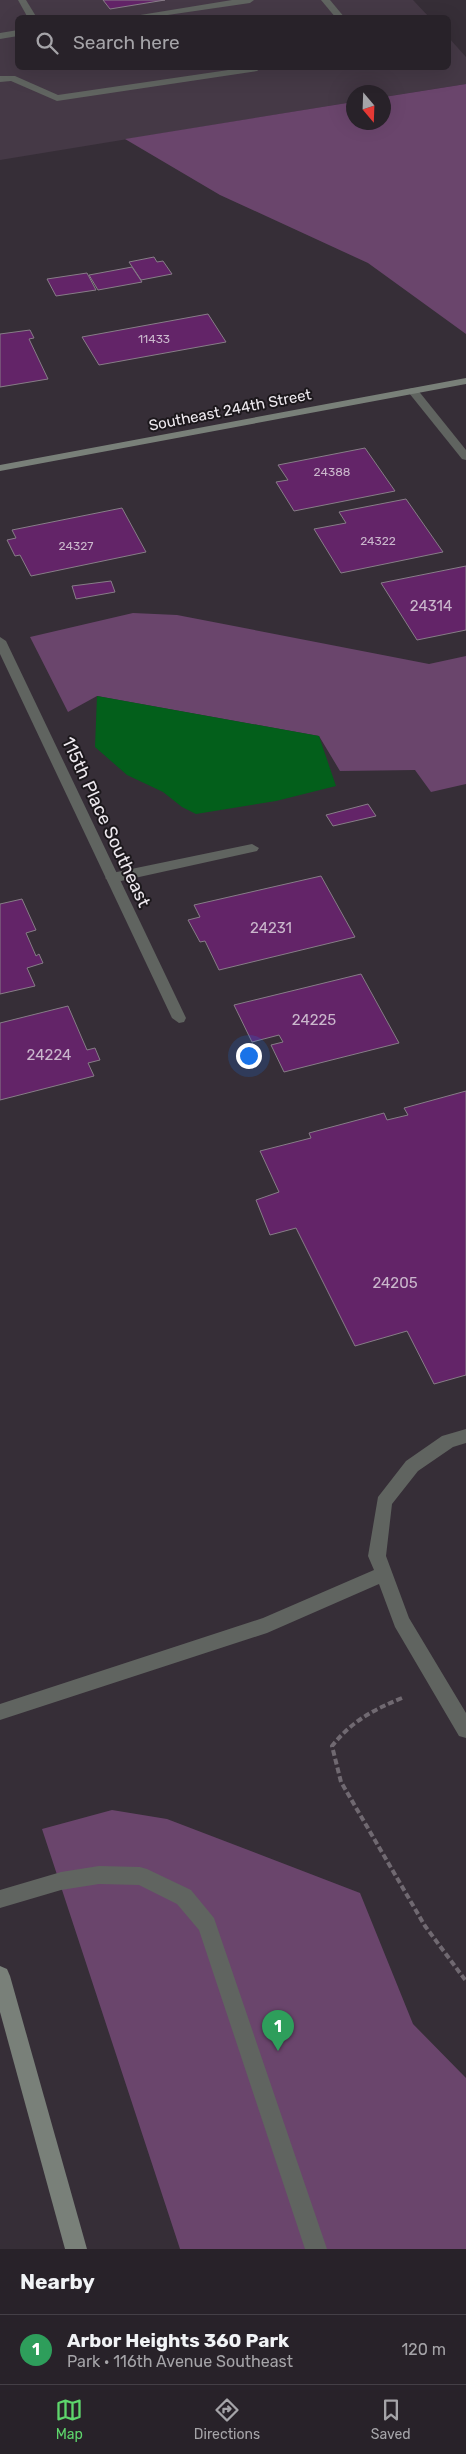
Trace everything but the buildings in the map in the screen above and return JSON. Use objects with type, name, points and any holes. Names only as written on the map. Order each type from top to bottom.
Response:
[{"type":"street","points":[[22,0],[32,15]]},
{"type":"street","points":[[147,15],[250,0]]},
{"type":"street","points":[[325,0],[338,15]]},
{"type":"street","points":[[0,36],[15,34]]},
{"type":"street","points":[[0,79],[12,78],[57,98],[244,70]]},
{"type":"street","name":"Southeast 244th Street","points":[[0,468],[466,381]]},
{"type":"street","points":[[413,391],[466,457]]},
{"type":"street","name":"115th Place Southeast","points":[[0,642],[179,1018]]},
{"type":"street","points":[[112,878],[252,848]]},
{"type":"street","points":[[466,1436],[448,1441],[412,1466],[384,1502],[377,1556],[401,1621],[466,1730]]},
{"type":"street","points":[[0,1712],[267,1625],[384,1574]]},
{"type":"street","points":[[0,1898],[61,1882],[99,1875],[140,1876],[184,1897],[207,1925],[316,2249]]},
{"type":"street","points":[[0,1976],[76,2249]]},
{"type":"path","points":[[437,1683],[366,1712],[347,1725],[332,1746],[341,1782],[425,1926],[466,1981]]},
{"type":"shaded area","points":[[0,0],[413,0],[427,15],[15,15],[15,70],[451,70],[451,40],[466,57],[466,84],[391,96],[391,85],[346,85],[346,103],[0,160]]},
{"type":"shaded area","points":[[466,84],[466,334],[368,263],[220,195],[125,139],[346,103],[346,130],[391,130],[391,96]]},
{"type":"shaded area","points":[[133,613],[177,615],[429,664],[466,656],[466,784],[431,792],[415,770],[340,771],[319,736],[97,696],[68,712],[30,637]]},
{"type":"shaded area","points":[[97,696],[319,736],[336,786],[276,801],[196,814],[182,807],[163,792],[127,775],[95,747]]},
{"type":"shaded area","points":[[112,1810],[167,1819],[360,1893],[413,2024],[466,2078],[466,2249],[180,2249],[42,1829]]},
{"type":"place","name":"Arbor Heights 360 Park","points":[[278,2051]]}]
